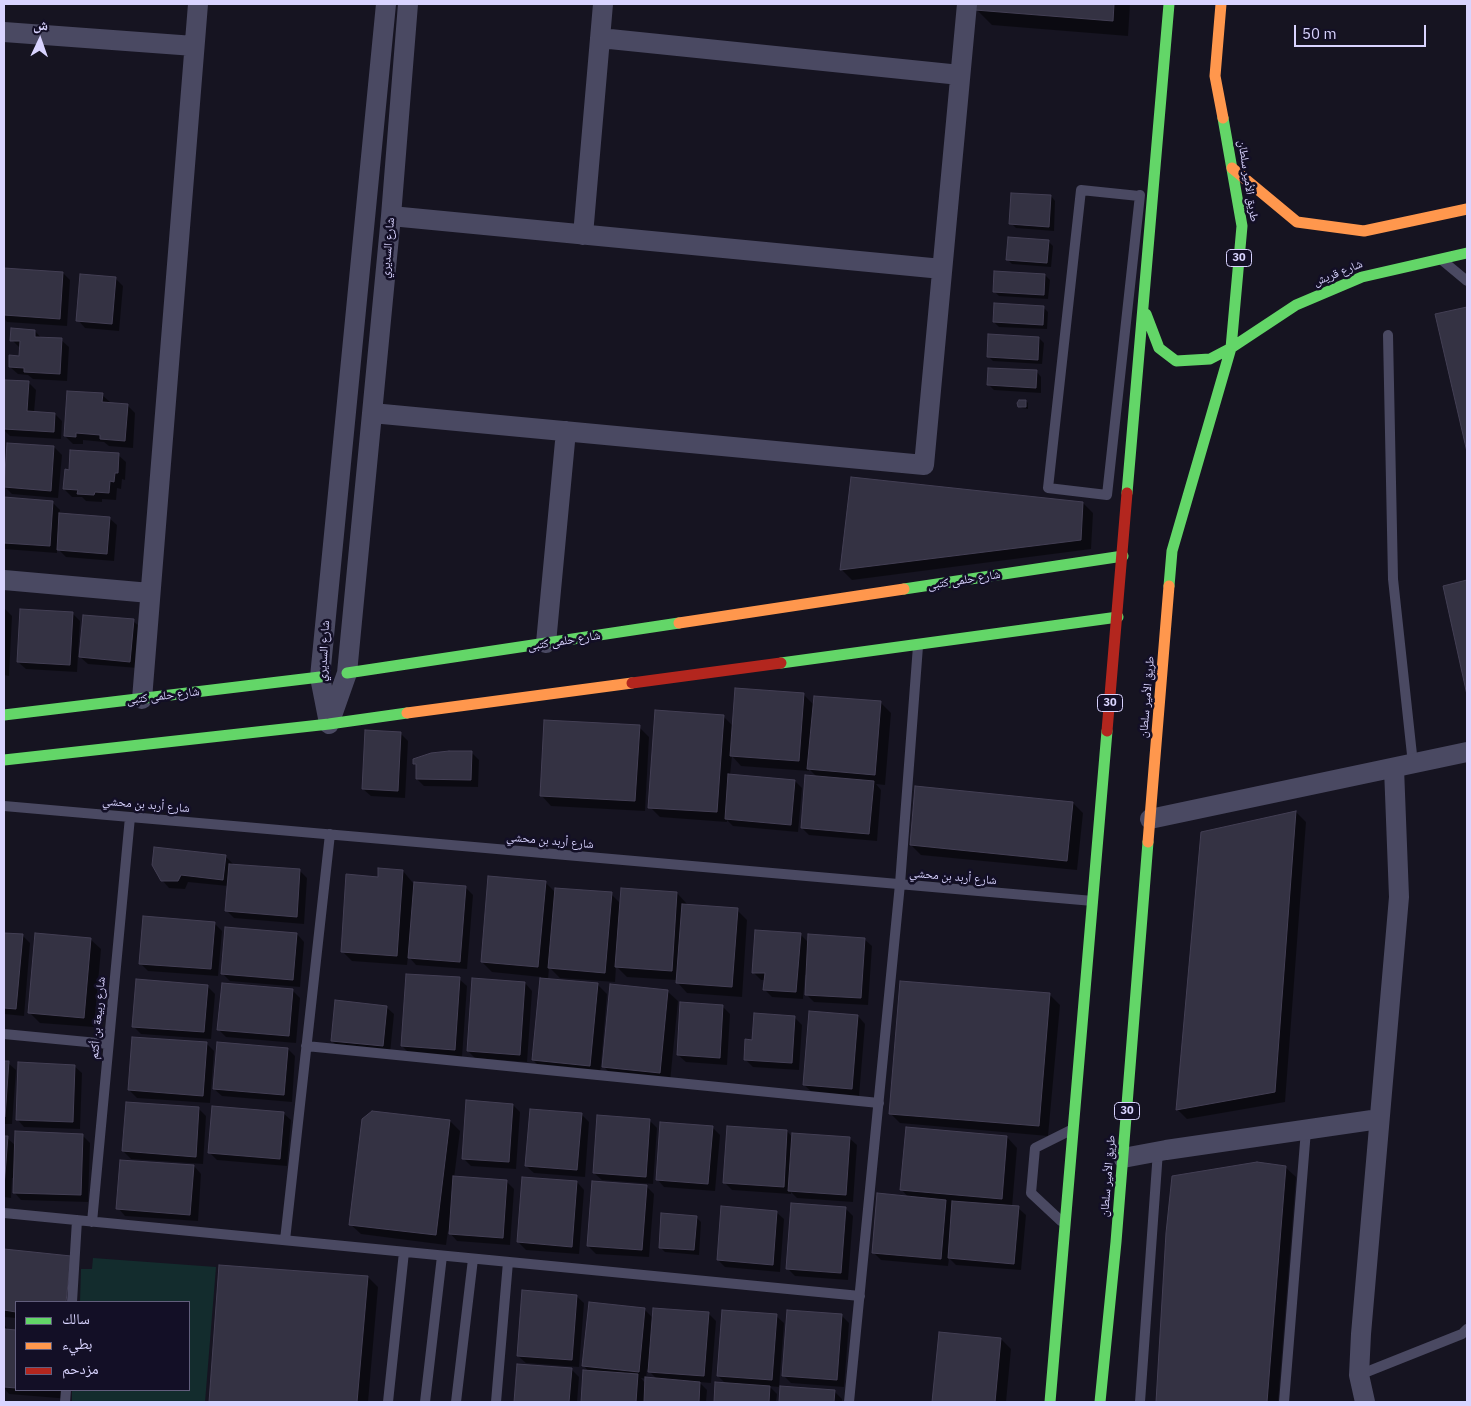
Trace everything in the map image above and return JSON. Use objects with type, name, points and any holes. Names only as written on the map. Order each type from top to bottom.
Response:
[{"type":"main road","name":"30","points":[[1050,1402],[1170,4]]},
{"type":"main road","name":"طريق الأمير سلطان","points":[[1100,1402],[1116,1242],[1172,551],[1231,348],[1242,226],[1215,76],[1221,4]]},
{"type":"main road","points":[[1232,168],[1297,222],[1364,231],[1467,208]]},
{"type":"main road","name":"شارع قريش","points":[[1144,308],[1159,348],[1176,361],[1210,359],[1231,348],[1296,305],[1354,280],[1467,253]]},
{"type":"main road","name":"شارع حلمى كتبى","points":[[347,674],[1123,556]]},
{"type":"main road","points":[[4,760],[329,724],[1118,616]]},
{"type":"main road","name":"شارع حلمى كتبى","points":[[4,715],[320,677]]},
{"type":"street","points":[[142,699],[198,4]]},
{"type":"street","name":"شارع السديري","points":[[329,724],[320,677],[386,4]]},
{"type":"street","name":"شارع السديري","points":[[329,724],[347,674],[391,216],[408,4]]},
{"type":"street","points":[[583,235],[603,4]]},
{"type":"street","points":[[372,413],[924,465],[967,4]]},
{"type":"street","points":[[4,32],[194,46]]},
{"type":"street","points":[[600,38],[960,74]]},
{"type":"street","points":[[391,216],[942,269]]},
{"type":"street","points":[[546,644],[566,431]]},
{"type":"street","points":[[4,580],[150,593]]},
{"type":"street","name":"شارع حلمى كتبى","points":[[320,677],[347,674]]},
{"type":"street","points":[[1150,819],[1467,752]]},
{"type":"street","points":[[1365,1402],[1359,1374],[1361,1334],[1399,897],[1394,768]]},
{"type":"street","points":[[1123,1158],[1158,1151],[1379,1119]]},
{"type":"lane","points":[[1139,196],[1080,190],[1048,488],[1107,495],[1139,196],[1154,183]]},
{"type":"lane","points":[[1440,259],[1467,281]]},
{"type":"lane","points":[[1388,335],[1393,578],[1413,764]]},
{"type":"lane","points":[[1108,482],[1128,498]]},
{"type":"lane","points":[[849,1402],[900,884],[918,644]]},
{"type":"lane","name":"شارع أربد بن محشي","points":[[4,806],[1094,901]]},
{"type":"lane","name":"شارع ربيعة بن أكثم","points":[[92,1222],[130,816]]},
{"type":"lane","points":[[285,1240],[330,834]]},
{"type":"lane","points":[[4,1034],[108,1044]]},
{"type":"lane","points":[[306,1046],[879,1103]]},
{"type":"lane","points":[[1066,1225],[1031,1193],[1035,1148],[1074,1129]]},
{"type":"lane","points":[[1284,1402],[1306,1130]]},
{"type":"lane","points":[[1140,1402],[1158,1151]]},
{"type":"lane","points":[[4,1213],[860,1296]]},
{"type":"lane","points":[[72,1301],[77,1220]]},
{"type":"lane","points":[[388,1402],[404,1252]]},
{"type":"lane","points":[[425,1402],[442,1256]]},
{"type":"lane","points":[[456,1402],[473,1259]]},
{"type":"lane","points":[[496,1402],[508,1262]]},
{"type":"lane","points":[[1359,1374],[1462,1334],[1467,1329]]},
{"type":"green space","points":[[93,1258],[216,1267],[205,1402],[72,1401],[72,1391],[190,1391],[190,1301],[80,1301],[81,1269],[92,1269]]},
{"type":"building","points":[[976,4],[1114,4],[1113,21],[975,10]]},
{"type":"building","points":[[1011,193],[1051,195],[1049,227],[1009,224]]},
{"type":"building","points":[[1008,237],[1049,240],[1047,263],[1006,260]]},
{"type":"building","points":[[4,268],[63,272],[60,319],[4,315]]},
{"type":"building","points":[[994,271],[1045,274],[1044,295],[993,292]]},
{"type":"building","points":[[80,274],[116,277],[112,324],[76,321]]},
{"type":"building","points":[[994,303],[1044,306],[1043,325],[993,322]]},
{"type":"building","points":[[1467,307],[1467,452],[1435,314]]},
{"type":"building","points":[[11,328],[35,330],[35,337],[62,338],[60,374],[24,372],[24,368],[9,367],[9,355],[19,356],[20,341],[10,341]]},
{"type":"building","points":[[988,334],[1039,337],[1038,360],[987,357]]},
{"type":"building","points":[[988,368],[1037,370],[1036,388],[987,385]]},
{"type":"building","points":[[5,380],[29,381],[27,411],[55,413],[54,432],[4,429]]},
{"type":"building","points":[[67,391],[103,393],[102,402],[128,404],[125,441],[100,439],[100,435],[76,433],[76,437],[64,436]]},
{"type":"building","points":[[1019,400],[1026,400],[1026,407],[1018,407],[1017,403]]},
{"type":"building","points":[[7,443],[54,446],[51,491],[4,487]]},
{"type":"building","points":[[70,450],[119,453],[118,473],[115,473],[114,482],[110,481],[109,493],[95,492],[94,495],[77,494],[78,490],[63,489],[65,469],[69,470]]},
{"type":"building","points":[[851,477],[1083,502],[1081,540],[840,570]]},
{"type":"building","points":[[4,497],[53,501],[50,546],[4,543]]},
{"type":"building","points":[[59,513],[110,517],[107,554],[57,550]]},
{"type":"building","points":[[1467,580],[1467,695],[1443,586]]},
{"type":"building","points":[[20,609],[73,612],[70,665],[17,662]]},
{"type":"building","points":[[83,615],[134,619],[130,662],[79,657]]},
{"type":"building","points":[[735,688],[804,693],[799,761],[730,756]]},
{"type":"building","points":[[814,696],[881,701],[875,775],[807,769]]},
{"type":"building","points":[[655,710],[724,715],[717,812],[648,808]]},
{"type":"building","points":[[544,720],[640,725],[635,801],[540,796]]},
{"type":"building","points":[[365,730],[401,732],[398,791],[362,789]]},
{"type":"building","points":[[472,751],[471,780],[416,779],[416,764],[413,764],[413,759],[431,753]]},
{"type":"building","points":[[728,774],[795,780],[791,825],[725,819]]},
{"type":"building","points":[[805,775],[874,781],[869,834],[801,828]]},
{"type":"building","points":[[915,786],[1073,802],[1067,861],[910,845]]},
{"type":"building","points":[[1296,811],[1275,1092],[1176,1110],[1201,832]]},
{"type":"building","points":[[154,847],[226,855],[223,880],[181,875],[178,881],[161,881],[152,865]]},
{"type":"building","points":[[229,864],[300,869],[297,917],[225,911]]},
{"type":"building","points":[[378,868],[403,870],[397,956],[341,952],[346,874],[378,877]]},
{"type":"building","points":[[488,876],[546,881],[538,967],[481,962]]},
{"type":"building","points":[[414,882],[466,886],[460,962],[408,958]]},
{"type":"building","points":[[555,888],[612,892],[605,973],[548,968]]},
{"type":"building","points":[[621,888],[677,892],[672,971],[615,967]]},
{"type":"building","points":[[682,904],[738,908],[732,987],[676,983]]},
{"type":"building","points":[[143,916],[215,922],[211,969],[139,964]]},
{"type":"building","points":[[225,927],[297,933],[293,980],[221,974]]},
{"type":"building","points":[[755,930],[801,933],[796,992],[763,990],[765,973],[752,973]]},
{"type":"building","points":[[4,933],[23,934],[16,1009],[4,1008]]},
{"type":"building","points":[[35,933],[91,938],[84,1018],[28,1013]]},
{"type":"building","points":[[808,934],[865,938],[861,998],[805,995]]},
{"type":"building","points":[[406,974],[460,977],[455,1050],[401,1046]]},
{"type":"building","points":[[472,978],[525,982],[520,1055],[467,1051]]},
{"type":"building","points":[[540,978],[598,983],[590,1066],[532,1060]]},
{"type":"building","points":[[136,979],[208,985],[204,1032],[132,1027]]},
{"type":"building","points":[[900,981],[1050,993],[1039,1126],[889,1114]]},
{"type":"building","points":[[222,983],[293,989],[289,1036],[217,1030]]},
{"type":"building","points":[[610,984],[668,990],[660,1073],[602,1067]]},
{"type":"building","points":[[335,1000],[387,1006],[383,1046],[331,1041]]},
{"type":"building","points":[[680,1002],[723,1005],[720,1058],[677,1055]]},
{"type":"building","points":[[809,1011],[858,1015],[852,1089],[803,1085]]},
{"type":"building","points":[[754,1013],[795,1016],[792,1063],[744,1060],[745,1039],[752,1040]]},
{"type":"building","points":[[132,1037],[207,1042],[203,1096],[128,1090]]},
{"type":"building","points":[[217,1042],[288,1048],[284,1095],[213,1089]]},
{"type":"building","points":[[4,1061],[9,1061],[5,1117],[4,1117]]},
{"type":"building","points":[[18,1062],[75,1065],[73,1122],[16,1120]]},
{"type":"building","points":[[466,1100],[513,1104],[509,1162],[462,1159]]},
{"type":"building","points":[[126,1102],[199,1107],[196,1157],[122,1151]]},
{"type":"building","points":[[212,1106],[284,1112],[280,1159],[208,1153]]},
{"type":"building","points":[[530,1109],[582,1113],[577,1170],[525,1166]]},
{"type":"building","points":[[372,1111],[450,1120],[436,1235],[349,1225],[362,1119]]},
{"type":"building","points":[[597,1115],[650,1119],[646,1177],[593,1173]]},
{"type":"building","points":[[660,1122],[713,1126],[708,1184],[656,1180]]},
{"type":"building","points":[[727,1126],[787,1130],[784,1187],[723,1183]]},
{"type":"building","points":[[906,1127],[1007,1136],[1002,1199],[900,1190]]},
{"type":"building","points":[[15,1131],[83,1134],[81,1195],[13,1193]]},
{"type":"building","points":[[792,1133],[850,1137],[846,1195],[788,1191]]},
{"type":"building","points":[[4,1136],[8,1136],[4,1187]]},
{"type":"building","points":[[120,1160],[194,1165],[190,1215],[116,1209]]},
{"type":"building","points":[[1257,1162],[1286,1166],[1267,1402],[1156,1402],[1166,1233],[1172,1176]]},
{"type":"building","points":[[453,1176],[507,1180],[503,1238],[449,1234]]},
{"type":"building","points":[[522,1177],[577,1181],[572,1247],[517,1242]]},
{"type":"building","points":[[592,1181],[647,1185],[642,1250],[587,1246]]},
{"type":"building","points":[[877,1193],[946,1200],[941,1259],[872,1253]]},
{"type":"building","points":[[952,1201],[1019,1206],[1014,1264],[948,1258]]},
{"type":"building","points":[[791,1203],[846,1207],[841,1273],[786,1269]]},
{"type":"building","points":[[721,1206],[777,1211],[773,1265],[717,1260]]},
{"type":"building","points":[[661,1213],[697,1216],[694,1250],[659,1248]]},
{"type":"building","points":[[4,1249],[71,1256],[66,1301],[15,1301],[15,1312],[4,1310]]},
{"type":"building","points":[[219,1265],[368,1276],[357,1402],[209,1402]]},
{"type":"building","points":[[522,1290],[577,1295],[572,1360],[517,1356]]},
{"type":"building","points":[[589,1302],[645,1308],[639,1372],[582,1366]]},
{"type":"building","points":[[653,1308],[709,1312],[704,1376],[648,1372]]},
{"type":"building","points":[[722,1310],[777,1314],[772,1380],[717,1376]]},
{"type":"building","points":[[787,1310],[842,1314],[837,1380],[782,1376]]},
{"type":"building","points":[[5,1329],[15,1330],[15,1388],[4,1387]]},
{"type":"building","points":[[939,1332],[1001,1338],[995,1402],[932,1402]]},
{"type":"building","points":[[517,1364],[572,1368],[569,1402],[514,1402]]},
{"type":"building","points":[[583,1370],[638,1374],[636,1402],[581,1402]]},
{"type":"building","points":[[645,1377],[700,1382],[699,1402],[644,1402]]},
{"type":"building","points":[[715,1382],[770,1386],[769,1402],[714,1402]]},
{"type":"building","points":[[780,1386],[835,1390],[834,1402],[779,1402]]},
{"type":"traffic: fast","points":[[1127,493],[1169,4]]},
{"type":"traffic: fast","points":[[1169,586],[1172,551],[1231,348],[1242,226],[1223,118]]},
{"type":"traffic: fast","points":[[1231,348],[1296,305],[1362,277],[1467,253]]},
{"type":"traffic: fast","points":[[1146,314],[1159,348],[1176,361],[1210,359],[1231,348]]},
{"type":"traffic: fast","points":[[904,589],[1123,556]]},
{"type":"traffic: fast","points":[[781,663],[1118,617]]},
{"type":"traffic: fast","points":[[347,673],[679,623]]},
{"type":"traffic: fast","points":[[4,715],[320,677]]},
{"type":"traffic: fast","points":[[4,760],[329,724],[407,713]]},
{"type":"traffic: fast","points":[[1050,1402],[1107,731]]},
{"type":"traffic: fast","points":[[1100,1402],[1116,1242],[1148,842]]},
{"type":"traffic: slow","points":[[1221,4],[1215,76],[1223,118]]},
{"type":"traffic: slow","points":[[1232,168],[1297,222],[1364,231],[1467,209]]},
{"type":"traffic: slow","points":[[1148,842],[1169,586]]},
{"type":"traffic: slow","points":[[679,623],[904,589]]},
{"type":"traffic: slow","points":[[407,713],[632,683]]},
{"type":"traffic: jam","points":[[1107,731],[1127,493]]},
{"type":"traffic: jam","points":[[632,683],[781,663]]}]
